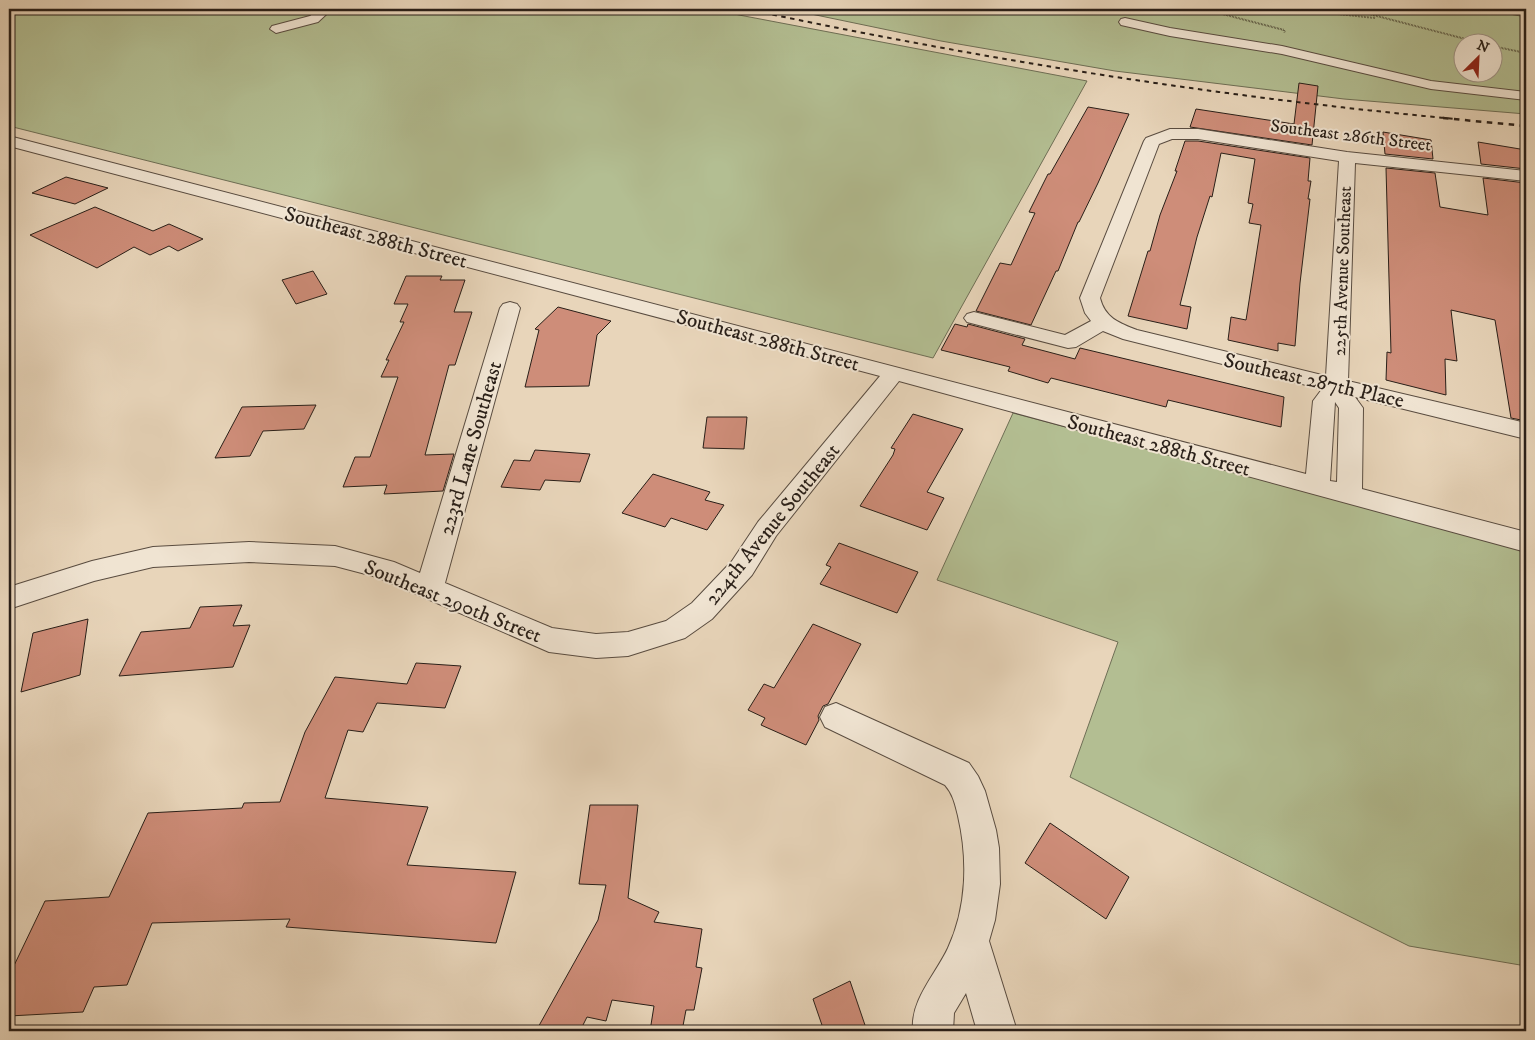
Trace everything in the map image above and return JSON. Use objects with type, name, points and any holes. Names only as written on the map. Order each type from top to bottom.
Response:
[{"type":"street","points":[[9,10],[139,9]]},
{"type":"street","points":[[276,29],[314,19],[326,9]]},
{"type":"street","points":[[1125,22],[1176,33],[1282,50],[1431,85],[1526,96]]},
{"type":"street","name":"Southeast 286th Street","points":[[1103,323],[1092,312],[1090,298],[1152,141],[1170,134],[1198,134],[1347,157],[1526,176]]},
{"type":"street","name":"Southeast 288th Street","points":[[9,141],[894,373],[1317,488],[1526,542]]},
{"type":"street","name":"225th Avenue Southeast","points":[[1347,157],[1337,386],[1351,408],[1349,496]]},
{"type":"street","name":"223rd Lane Southeast","points":[[430,589],[510,308]]},
{"type":"street","points":[[974,318],[1068,342],[1103,323]]},
{"type":"street","name":"Southeast 287th Place","points":[[1103,323],[1119,331],[1148,340],[1526,431]]},
{"type":"street","name":"224th Avenue Southeast","points":[[628,644],[675,630],[702,610],[742,568],[767,529],[894,373]]},
{"type":"street","name":"225th Avenue Southeast","points":[[1317,488],[1324,401],[1337,386]]},
{"type":"street","name":"Southeast 290th Street","points":[[9,598],[92,571],[153,557],[249,552],[335,556],[384,569],[549,640],[596,646],[628,644]]},
{"type":"street","points":[[836,717],[957,774],[967,786],[978,825],[983,875],[981,902],[964,958],[932,1015],[933,1031]]},
{"type":"street","points":[[970,942],[997,1031]]},
{"type":"path","points":[[1203,9],[1284,30],[1285,33]]},
{"type":"path","points":[[1291,9],[1382,18]]},
{"type":"path","points":[[1350,9],[1452,36]]},
{"type":"path","points":[[1502,48],[1526,53]]},
{"type":"green space","points":[[9,9],[716,9],[739,15],[1087,81],[933,358],[9,126]]},
{"type":"green space","points":[[787,9],[1482,9],[1526,17],[1526,114],[1344,99],[1115,71],[941,41]]},
{"type":"green space","points":[[1013,413],[1526,550],[1526,966],[1409,946],[1070,777],[1118,642],[937,580]]},
{"type":"building","points":[[1299,83],[1318,86],[1312,145],[1190,127],[1196,109],[1294,124]]},
{"type":"building","points":[[1088,107],[1129,114],[1078,222],[1058,271],[1056,271],[1031,325],[976,311],[1000,263],[1011,265],[1035,213],[1029,212],[1048,174],[1050,174]]},
{"type":"building","points":[[1383,132],[1431,140],[1433,159],[1385,154]]},
{"type":"building","points":[[1185,141],[1198,141],[1310,158],[1308,181],[1311,181],[1308,199],[1310,199],[1295,346],[1278,343],[1278,351],[1228,340],[1231,317],[1246,320],[1261,225],[1249,223],[1253,204],[1248,203],[1255,159],[1221,153],[1212,197],[1210,196],[1197,237],[1180,305],[1191,307],[1187,329],[1128,316],[1160,215],[1177,171],[1175,171]]},
{"type":"building","points":[[1478,142],[1526,150],[1526,169],[1481,164]]},
{"type":"building","points":[[1386,168],[1435,173],[1440,207],[1488,215],[1483,178],[1526,183],[1526,421],[1511,418],[1495,320],[1451,310],[1457,361],[1445,359],[1446,395],[1386,380],[1387,352],[1391,353]]},
{"type":"building","points":[[66,177],[108,188],[75,204],[32,193]]},
{"type":"building","points":[[95,207],[153,231],[169,224],[203,239],[178,251],[169,246],[150,255],[134,247],[97,268],[30,235]]},
{"type":"building","points":[[313,271],[327,294],[296,304],[282,280]]},
{"type":"building","points":[[406,276],[442,276],[440,280],[465,280],[454,312],[472,312],[455,365],[449,365],[425,455],[454,454],[443,491],[384,494],[387,485],[343,487],[355,457],[370,457],[398,377],[381,377],[389,360],[386,360],[404,322],[400,322],[408,304],[394,304]]},
{"type":"building","points":[[558,307],[611,321],[597,335],[589,386],[525,387],[539,330],[535,329]]},
{"type":"building","points":[[955,324],[967,327],[968,324],[1025,339],[1022,345],[1075,359],[1080,348],[1284,397],[1281,427],[1168,400],[1166,407],[1051,378],[1048,383],[1008,371],[1010,367],[941,350]]},
{"type":"building","points":[[316,405],[304,429],[263,431],[250,456],[215,458],[242,407]]},
{"type":"building","points":[[913,414],[963,429],[927,492],[944,498],[927,530],[860,506],[893,455],[895,449],[891,448]]},
{"type":"building","points":[[707,417],[747,417],[744,449],[703,448]]},
{"type":"building","points":[[535,450],[590,454],[580,482],[545,480],[540,490],[501,487],[514,460],[530,461]]},
{"type":"building","points":[[653,474],[710,492],[705,500],[724,505],[707,530],[671,518],[665,527],[622,513]]},
{"type":"building","points":[[839,543],[918,572],[897,613],[820,584],[831,567],[826,565]]},
{"type":"building","points":[[242,605],[233,626],[250,625],[233,667],[119,676],[141,632],[190,628],[200,607]]},
{"type":"building","points":[[88,619],[80,675],[21,692],[33,633]]},
{"type":"building","points":[[813,624],[861,644],[828,704],[823,706],[818,716],[819,720],[806,745],[761,725],[765,718],[748,710],[764,684],[774,688]]},
{"type":"building","points":[[416,663],[461,666],[445,708],[377,703],[363,732],[348,730],[325,798],[428,807],[407,865],[516,872],[496,943],[286,927],[290,919],[152,923],[127,985],[94,987],[83,1012],[9,1016],[9,976],[45,901],[109,897],[148,813],[242,808],[244,803],[280,802],[305,732],[335,677],[407,684]]},
{"type":"building","points":[[590,805],[638,805],[628,898],[659,912],[654,922],[702,929],[696,967],[702,968],[694,1010],[686,1010],[682,1031],[650,1031],[654,1006],[612,1000],[606,1021],[587,1017],[580,1031],[536,1031],[598,920],[606,885],[579,884]]},
{"type":"building","points":[[1050,823],[1129,877],[1106,919],[1025,863]]},
{"type":"building","points":[[850,981],[867,1031],[824,1031],[813,999]]},
{"type":"railway","points":[[746,9],[1011,60],[1188,88],[1277,100],[1456,119]]},
{"type":"railway","points":[[1443,118],[1526,126]]}]
